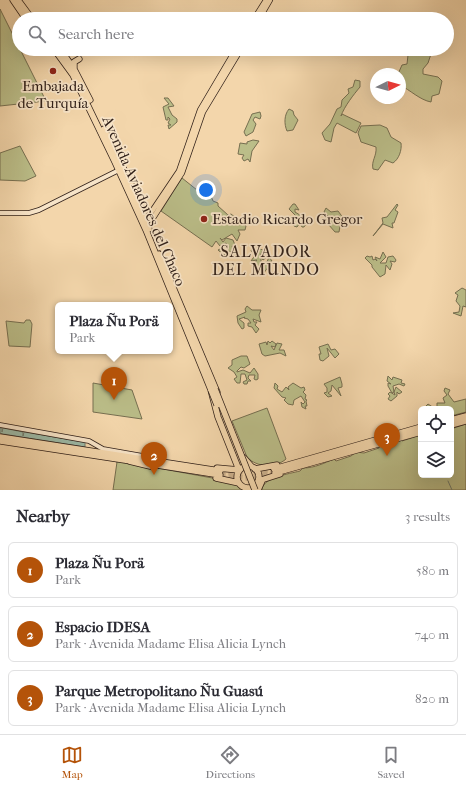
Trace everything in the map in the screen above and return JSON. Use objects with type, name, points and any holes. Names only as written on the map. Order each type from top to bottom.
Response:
[{"type":"highway","points":[[13,0],[21,12]]},
{"type":"highway","points":[[18,0],[27,12]]},
{"type":"highway","name":"Avenida Aviadores del Chaco","points":[[60,56],[73,75],[96,117]]},
{"type":"highway","name":"Avenida Aviadores del Chaco","points":[[65,56],[74,68],[146,221],[213,389]]},
{"type":"highway","points":[[74,68],[74,62],[79,59]]},
{"type":"highway","points":[[213,389],[218,417],[239,470]]},
{"type":"highway","points":[[213,389],[223,403],[245,461],[253,467],[259,476],[257,490]]},
{"type":"highway","points":[[213,389],[248,489]]},
{"type":"highway","points":[[213,389],[257,490]]},
{"type":"highway","points":[[454,420],[466,419]]},
{"type":"highway","points":[[454,424],[466,419]]},
{"type":"highway","points":[[274,471],[418,429]]},
{"type":"highway","points":[[239,483],[237,476],[239,470],[244,466],[265,468],[330,450],[336,453],[418,433]]},
{"type":"highway","points":[[0,437],[129,460],[239,483],[248,489]]},
{"type":"highway","points":[[0,441],[220,473]]},
{"type":"highway","points":[[248,489],[257,482],[333,459],[336,453]]},
{"type":"highway","points":[[129,460],[154,458],[239,470]]},
{"type":"highway","points":[[229,469],[234,467],[235,459]]},
{"type":"highway","points":[[257,490],[260,483],[266,479]]},
{"type":"main road","points":[[258,12],[266,0]]},
{"type":"main road","points":[[263,12],[270,0]]},
{"type":"main road","points":[[146,221],[179,171],[200,110],[232,56]]},
{"type":"main road","points":[[146,221],[182,173],[203,112],[237,56]]},
{"type":"main road","points":[[0,213],[29,213],[39,210],[121,169]]},
{"type":"main road","points":[[0,425],[89,441],[103,449],[154,458]]},
{"type":"green space","points":[[0,9],[12,33],[12,56],[24,56],[46,101],[0,106]]},
{"type":"green space","points":[[408,56],[430,56],[428,63],[423,69],[423,74],[438,77],[442,81],[439,94],[432,96],[431,102],[406,89],[406,68],[401,68],[402,65],[407,64]]},
{"type":"green space","points":[[355,80],[360,81],[360,87],[342,112],[341,116],[342,114],[361,123],[356,133],[337,123],[334,128],[331,142],[325,140],[322,133],[330,124],[337,109],[341,107],[342,100],[349,93],[348,89],[353,87]]},
{"type":"green space","points":[[164,98],[168,98],[174,106],[168,107],[172,115],[177,119],[177,122],[169,129],[168,125],[171,125],[168,123],[170,119],[168,117],[168,120],[166,120],[163,107],[169,104]]},
{"type":"green space","points":[[289,109],[293,111],[298,120],[293,130],[287,131],[285,120]]},
{"type":"green space","points":[[260,112],[260,119],[255,117],[253,120],[256,124],[253,132],[246,136],[244,132],[252,114]]},
{"type":"green space","points":[[380,125],[387,128],[391,137],[401,143],[401,146],[400,154],[397,159],[393,163],[385,160],[378,170],[373,169],[376,147],[361,142],[358,133],[361,126]]},
{"type":"green space","points":[[253,140],[259,141],[252,151],[250,162],[248,159],[244,161],[242,158],[244,155],[238,154],[240,143],[247,144],[247,142]]},
{"type":"green space","points":[[20,146],[36,176],[25,181],[0,180],[0,153]]},
{"type":"green space","points":[[182,178],[207,198],[207,195],[211,196],[213,201],[218,203],[218,206],[228,215],[231,214],[246,226],[245,230],[238,230],[240,234],[237,241],[232,234],[222,240],[220,238],[223,242],[226,238],[233,240],[235,245],[232,246],[234,250],[233,252],[228,251],[224,255],[218,250],[220,249],[225,252],[229,247],[226,243],[220,246],[216,241],[212,247],[161,211]]},
{"type":"green space","points":[[293,204],[295,204],[299,210],[295,209],[295,212],[303,217],[304,222],[306,219],[309,220],[304,227],[302,227],[300,223],[297,227],[294,226],[293,221],[298,218],[289,209]]},
{"type":"green space","points":[[397,204],[398,205],[395,210],[398,212],[394,223],[392,223],[393,228],[383,224],[373,236],[383,223],[382,218],[387,217]]},
{"type":"green space","points":[[326,208],[331,212],[338,211],[344,219],[344,225],[340,226],[339,232],[335,232],[328,224],[327,219],[330,218],[324,212]]},
{"type":"green space","points":[[252,248],[257,252],[260,249],[263,250],[260,256],[261,263],[267,262],[269,266],[263,274],[261,273],[261,267],[257,270],[252,266],[257,260],[251,261],[256,254],[251,251]]},
{"type":"green space","points":[[383,252],[386,257],[380,263],[386,263],[388,257],[393,256],[396,260],[395,262],[390,261],[392,264],[390,270],[386,265],[385,274],[380,277],[365,258],[367,256],[372,256],[373,260],[375,259],[377,261],[375,257],[380,259]]},
{"type":"green space","points":[[263,255],[267,257],[263,260],[261,257]]},
{"type":"green space","points":[[269,257],[272,261],[267,262]]},
{"type":"green space","points":[[462,288],[466,290],[466,307],[463,306],[461,316],[453,313],[459,312],[460,306],[456,301],[458,295],[455,293]]},
{"type":"green space","points":[[247,306],[252,310],[261,310],[259,315],[261,322],[253,319],[254,322],[257,322],[255,325],[259,329],[256,333],[252,327],[248,326],[248,323],[251,323],[248,319],[244,318],[245,317],[239,319],[244,323],[244,328],[242,329],[238,323],[237,316],[246,312],[245,309]]},
{"type":"green space","points":[[26,320],[30,320],[32,324],[30,347],[9,346],[6,321],[24,323]]},
{"type":"green space","points":[[268,341],[270,343],[272,341],[276,344],[275,347],[271,346],[274,350],[277,343],[282,344],[279,350],[284,350],[286,356],[280,353],[265,356],[262,354],[259,344],[266,342],[267,345]]},
{"type":"green space","points":[[328,344],[331,350],[335,349],[339,354],[335,358],[327,348],[329,356],[323,361],[320,360],[319,354],[321,354],[319,347]]},
{"type":"green space","points":[[241,356],[247,356],[250,364],[244,368],[241,367],[237,372],[243,370],[250,373],[254,368],[258,374],[258,379],[256,380],[254,379],[255,375],[249,375],[248,378],[251,381],[248,381],[247,384],[244,384],[243,382],[247,380],[245,374],[241,374],[240,383],[237,383],[234,379],[237,377],[234,372],[228,368],[232,365],[232,360]]},
{"type":"green space","points":[[388,376],[392,380],[393,377],[402,380],[401,383],[405,384],[404,386],[399,384],[393,386],[394,392],[392,393],[388,386],[388,383],[391,384],[387,381]]},
{"type":"green space","points":[[340,377],[342,387],[338,388],[341,396],[332,385],[331,391],[328,393],[332,396],[328,397],[324,393],[327,392],[327,388],[324,384]]},
{"type":"green space","points":[[93,383],[132,390],[142,419],[93,412]]},
{"type":"green space","points":[[275,383],[278,386],[277,389],[282,392],[286,387],[289,390],[288,387],[293,383],[301,388],[304,387],[305,390],[303,392],[306,395],[305,399],[307,400],[307,406],[305,406],[306,409],[302,407],[301,402],[303,404],[305,402],[301,396],[294,400],[293,405],[288,404],[284,400],[286,398],[282,397],[274,388]]},
{"type":"green space","points":[[396,387],[402,392],[399,394],[397,392],[397,396],[391,401],[388,399],[390,396],[388,394],[390,392],[395,395],[394,392]]},
{"type":"green space","points":[[445,388],[450,390],[448,394],[454,402],[466,399],[466,412],[454,415],[454,406],[437,406],[437,403],[445,403],[443,398],[447,395],[444,391]]},
{"type":"green space","points":[[267,408],[286,459],[277,464],[266,466],[251,461],[247,457],[232,421]]},
{"type":"green space","points":[[466,424],[466,490],[262,490],[264,484],[278,476],[300,471],[303,468],[315,466],[334,459],[336,461],[351,456],[356,452],[364,453],[379,448],[379,445],[385,443],[389,444],[400,439],[402,441],[418,436],[418,478],[454,478],[454,428]]},
{"type":"green space","points":[[113,460],[229,481],[246,490],[113,490],[117,462]]},
{"type":"shaded area","points":[[0,428],[2,428],[2,432],[3,428],[23,432],[23,436],[24,432],[85,442],[85,447],[3,434],[0,433]]},
{"type":"waterway","points":[[448,481],[452,490]]},
{"type":"tunnel","points":[[220,471],[244,474],[274,469]]},
{"type":"tunnel","points":[[220,475],[245,478],[275,473]]},
{"type":"place","name":"Embajada de Turquía","points":[[53,71]]},
{"type":"place","name":"Estadio Ricardo Gregor","points":[[204,219]]},
{"type":"place","name":"Plaza Ñu Porä","points":[[114,400]]},
{"type":"place","name":"Parque Metropolitano Ñu Guasú","points":[[387,456]]},
{"type":"place","name":"Espacio IDESA","points":[[154,475]]},
{"type":"district","name":"SALVADOR DEL MUNDO","points":[[266,260]]}]
